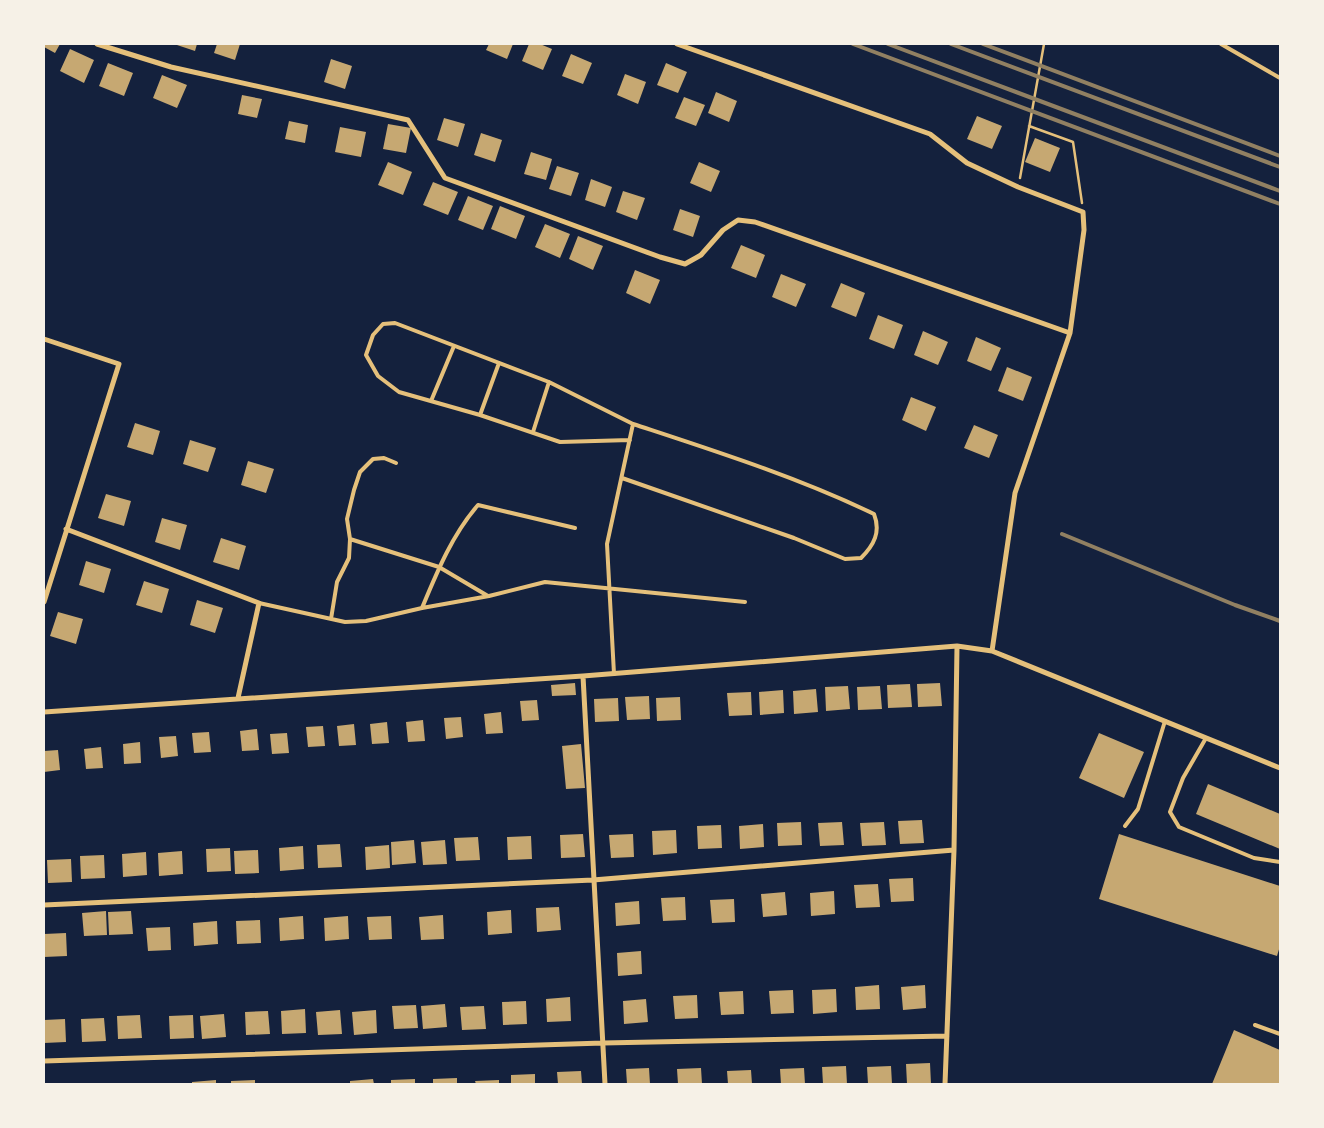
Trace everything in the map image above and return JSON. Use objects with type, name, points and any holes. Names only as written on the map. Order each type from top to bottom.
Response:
[{"type":"street","points":[[96,44],[172,67],[408,120],[445,178],[660,257],[685,264],[701,256],[723,230],[738,220],[755,222],[1070,333]]},
{"type":"street","points":[[677,44],[930,134],[968,163],[1018,187],[1083,212],[1084,230],[1070,333],[1015,494],[992,651]]},
{"type":"street","points":[[44,339],[119,364],[44,602]]},
{"type":"street","points":[[66,529],[259,604],[238,698]]},
{"type":"street","points":[[945,1084],[954,850],[956,646]]},
{"type":"street","points":[[44,712],[614,674],[956,646],[992,651],[1280,768]]},
{"type":"street","points":[[583,676],[605,1084]]},
{"type":"street","points":[[44,905],[593,880],[954,850]]},
{"type":"street","points":[[44,1060],[603,1042],[947,1036]]},
{"type":"lane","points":[[1222,44],[1280,78]]},
{"type":"lane","points":[[622,478],[794,538],[845,558],[861,558],[873,547],[876,535],[877,522],[874,514],[839,497],[721,453],[634,424],[549,382],[395,323],[383,324],[373,335],[368,345],[366,355],[378,376],[399,392],[480,415],[560,442],[630,440]]},
{"type":"lane","points":[[431,401],[454,346]]},
{"type":"lane","points":[[480,415],[499,363]]},
{"type":"lane","points":[[533,432],[549,382]]},
{"type":"lane","points":[[614,674],[607,544],[634,424]]},
{"type":"lane","points":[[331,619],[336,582],[349,558],[350,539],[347,519],[360,472],[373,459],[384,458],[396,463]]},
{"type":"lane","points":[[422,608],[439,567],[465,520],[478,505],[575,528]]},
{"type":"lane","points":[[350,539],[439,567],[489,596]]},
{"type":"lane","points":[[259,604],[345,622],[366,621],[422,608],[489,596],[545,582],[745,602]]},
{"type":"lane","points":[[1126,826],[1138,809],[1165,721]]},
{"type":"lane","points":[[1206,738],[1183,778],[1170,812],[1179,827],[1254,858],[1280,862]]},
{"type":"lane","points":[[1256,1025],[1280,1034]]},
{"type":"path","points":[[1018,187],[1044,44]]},
{"type":"path","points":[[1029,126],[1073,142],[1083,212]]},
{"type":"building","points":[[44,44],[60,44],[55,53],[44,47]]},
{"type":"building","points":[[174,44],[197,44],[195,51]]},
{"type":"building","points":[[217,44],[240,44],[235,60],[214,53]]},
{"type":"building","points":[[489,44],[513,44],[507,59],[486,50]]},
{"type":"building","points":[[529,44],[540,44],[552,49],[543,70],[522,61]]},
{"type":"building","points":[[70,49],[94,60],[84,83],[60,71]]},
{"type":"building","points":[[571,54],[592,63],[583,84],[562,76]]},
{"type":"building","points":[[331,59],[352,66],[345,89],[324,82]]},
{"type":"building","points":[[108,63],[133,73],[124,96],[99,86]]},
{"type":"building","points":[[666,63],[687,72],[678,93],[657,85]]},
{"type":"building","points":[[625,74],[646,82],[638,104],[617,95]]},
{"type":"building","points":[[162,75],[187,85],[177,108],[153,98]]},
{"type":"building","points":[[716,92],[737,101],[729,122],[708,113]]},
{"type":"building","points":[[242,95],[262,99],[257,118],[238,114]]},
{"type":"building","points":[[684,97],[705,105],[696,126],[675,118]]},
{"type":"building","points":[[977,116],[1002,126],[992,149],[967,139]]},
{"type":"building","points":[[444,118],[465,124],[458,147],[437,140]]},
{"type":"building","points":[[289,121],[308,125],[305,143],[285,139]]},
{"type":"building","points":[[388,124],[411,128],[406,153],[383,149]]},
{"type":"building","points":[[340,127],[366,132],[361,157],[335,152]]},
{"type":"building","points":[[481,133],[502,140],[495,162],[474,155]]},
{"type":"building","points":[[1035,138],[1060,148],[1050,172],[1025,162]]},
{"type":"building","points":[[531,152],[552,159],[546,180],[524,174]]},
{"type":"building","points":[[388,162],[412,172],[403,195],[378,185]]},
{"type":"building","points":[[699,162],[720,171],[711,192],[690,183]]},
{"type":"building","points":[[557,166],[579,173],[571,196],[549,189]]},
{"type":"building","points":[[591,179],[612,187],[605,207],[585,200]]},
{"type":"building","points":[[433,182],[458,192],[448,215],[423,205]]},
{"type":"building","points":[[623,191],[645,198],[637,220],[616,212]]},
{"type":"building","points":[[468,196],[493,206],[483,230],[458,220]]},
{"type":"building","points":[[500,206],[525,216],[516,239],[491,229]]},
{"type":"building","points":[[680,209],[700,216],[693,237],[673,230]]},
{"type":"building","points":[[545,224],[570,234],[560,258],[535,247]]},
{"type":"building","points":[[578,236],[603,246],[593,270],[569,259]]},
{"type":"building","points":[[741,245],[765,255],[756,278],[731,268]]},
{"type":"building","points":[[635,270],[660,280],[650,304],[626,293]]},
{"type":"building","points":[[781,274],[806,284],[796,307],[772,297]]},
{"type":"building","points":[[841,283],[865,293],[856,317],[831,307]]},
{"type":"building","points":[[878,315],[903,325],[894,349],[869,339]]},
{"type":"building","points":[[923,331],[948,342],[938,365],[914,355]]},
{"type":"building","points":[[976,337],[1001,348],[991,371],[967,361]]},
{"type":"building","points":[[1007,367],[1032,377],[1023,401],[998,391]]},
{"type":"building","points":[[911,397],[936,407],[926,431],[902,420]]},
{"type":"building","points":[[135,423],[160,431],[153,455],[127,447]]},
{"type":"building","points":[[974,425],[998,435],[989,458],[964,448]]},
{"type":"building","points":[[190,440],[216,448],[208,472],[183,464]]},
{"type":"building","points":[[248,461],[274,469],[266,493],[241,485]]},
{"type":"building","points":[[106,494],[131,501],[124,526],[98,518]]},
{"type":"building","points":[[162,518],[187,525],[180,550],[155,542]]},
{"type":"building","points":[[221,538],[246,546],[239,570],[213,562]]},
{"type":"building","points":[[86,561],[111,569],[104,593],[79,585]]},
{"type":"building","points":[[144,581],[169,589],[162,613],[136,605]]},
{"type":"building","points":[[197,600],[223,608],[215,633],[190,625]]},
{"type":"building","points":[[58,612],[83,619],[76,644],[50,636]]},
{"type":"building","points":[[575,683],[576,695],[552,696],[551,685]]},
{"type":"building","points":[[940,683],[942,706],[918,707],[917,684]]},
{"type":"building","points":[[910,684],[912,707],[888,708],[887,685]]},
{"type":"building","points":[[848,686],[850,709],[826,711],[825,687]]},
{"type":"building","points":[[880,686],[882,709],[858,710],[857,687]]},
{"type":"building","points":[[816,689],[818,712],[794,714],[793,691]]},
{"type":"building","points":[[783,690],[784,713],[760,715],[759,692]]},
{"type":"building","points":[[751,692],[752,715],[729,716],[727,693]]},
{"type":"building","points":[[649,696],[650,719],[627,720],[625,697]]},
{"type":"building","points":[[680,697],[681,720],[657,721],[656,698]]},
{"type":"building","points":[[618,698],[619,721],[595,722],[594,699]]},
{"type":"building","points":[[537,700],[539,720],[522,721],[520,701]]},
{"type":"building","points":[[501,712],[503,733],[486,734],[484,714]]},
{"type":"building","points":[[461,717],[463,737],[446,739],[444,718]]},
{"type":"building","points":[[423,720],[425,741],[408,742],[406,722]]},
{"type":"building","points":[[387,722],[389,743],[372,744],[370,724]]},
{"type":"building","points":[[354,724],[356,745],[339,746],[337,726]]},
{"type":"building","points":[[323,726],[325,746],[308,747],[306,727]]},
{"type":"building","points":[[257,729],[259,750],[242,751],[240,731]]},
{"type":"building","points":[[209,732],[211,752],[194,753],[192,733]]},
{"type":"building","points":[[287,733],[289,753],[272,754],[270,734]]},
{"type":"building","points":[[1099,733],[1144,752],[1124,798],[1079,778]]},
{"type":"building","points":[[176,736],[178,756],[161,758],[159,737]]},
{"type":"building","points":[[140,742],[141,763],[124,764],[123,744]]},
{"type":"building","points":[[581,744],[585,788],[566,789],[562,746]]},
{"type":"building","points":[[101,747],[103,768],[86,769],[84,749]]},
{"type":"building","points":[[58,750],[60,770],[44,772],[44,751]]},
{"type":"building","points":[[1208,784],[1280,814],[1280,849],[1196,814]]},
{"type":"building","points":[[922,820],[924,843],[900,844],[898,821]]},
{"type":"building","points":[[801,822],[802,845],[778,846],[777,823]]},
{"type":"building","points":[[842,822],[844,845],[820,846],[818,823]]},
{"type":"building","points":[[884,822],[886,845],[862,846],[860,823]]},
{"type":"building","points":[[763,824],[764,847],[740,849],[739,826]]},
{"type":"building","points":[[721,825],[722,848],[698,849],[697,826]]},
{"type":"building","points":[[676,830],[677,853],[653,855],[652,831]]},
{"type":"building","points":[[583,834],[585,857],[561,858],[560,835]]},
{"type":"building","points":[[633,834],[634,857],[611,858],[609,835]]},
{"type":"building","points":[[1119,834],[1280,886],[1280,946],[1277,956],[1099,899]]},
{"type":"building","points":[[531,836],[532,859],[508,860],[507,837]]},
{"type":"building","points":[[478,837],[480,860],[456,861],[454,838]]},
{"type":"building","points":[[414,840],[416,863],[392,865],[391,842]]},
{"type":"building","points":[[445,840],[447,864],[423,865],[421,842]]},
{"type":"building","points":[[340,844],[342,867],[318,868],[317,845]]},
{"type":"building","points":[[389,845],[390,868],[366,870],[365,847]]},
{"type":"building","points":[[303,846],[304,869],[280,871],[279,848]]},
{"type":"building","points":[[230,848],[231,871],[207,872],[206,849]]},
{"type":"building","points":[[258,850],[259,873],[235,874],[234,851]]},
{"type":"building","points":[[182,851],[183,874],[159,876],[158,853]]},
{"type":"building","points":[[146,852],[147,875],[123,877],[122,854]]},
{"type":"building","points":[[104,855],[105,878],[81,879],[80,856]]},
{"type":"building","points":[[71,859],[72,882],[48,883],[47,860]]},
{"type":"building","points":[[913,878],[914,901],[891,902],[889,879]]},
{"type":"building","points":[[878,884],[880,907],[856,908],[854,885]]},
{"type":"building","points":[[834,891],[835,914],[811,916],[810,893]]},
{"type":"building","points":[[785,892],[787,915],[763,917],[761,894]]},
{"type":"building","points":[[685,897],[686,920],[663,921],[661,898]]},
{"type":"building","points":[[734,899],[735,922],[712,923],[710,900]]},
{"type":"building","points":[[639,901],[640,924],[616,926],[615,903]]},
{"type":"building","points":[[559,907],[561,930],[537,932],[536,908]]},
{"type":"building","points":[[511,910],[512,933],[488,935],[487,912]]},
{"type":"building","points":[[106,911],[107,935],[84,936],[82,913]]},
{"type":"building","points":[[131,911],[133,934],[109,935],[108,912]]},
{"type":"building","points":[[443,915],[444,939],[421,940],[419,917]]},
{"type":"building","points":[[303,916],[304,939],[280,941],[279,918]]},
{"type":"building","points":[[348,916],[349,939],[325,941],[324,918]]},
{"type":"building","points":[[391,916],[392,939],[369,940],[367,917]]},
{"type":"building","points":[[260,920],[261,943],[237,944],[236,921]]},
{"type":"building","points":[[217,921],[218,944],[194,946],[193,923]]},
{"type":"building","points":[[170,927],[171,950],[148,951],[146,928]]},
{"type":"building","points":[[66,933],[67,956],[44,957],[44,934]]},
{"type":"building","points":[[641,951],[642,974],[618,976],[617,953]]},
{"type":"building","points":[[879,985],[880,1009],[856,1010],[855,987]]},
{"type":"building","points":[[925,985],[926,1008],[903,1010],[901,987]]},
{"type":"building","points":[[836,989],[837,1012],[813,1014],[812,990]]},
{"type":"building","points":[[793,990],[794,1013],[771,1014],[769,991]]},
{"type":"building","points":[[743,991],[744,1014],[721,1015],[719,992]]},
{"type":"building","points":[[697,995],[698,1018],[675,1019],[673,996]]},
{"type":"building","points":[[570,997],[571,1021],[547,1022],[546,999]]},
{"type":"building","points":[[646,999],[648,1022],[624,1024],[623,1001]]},
{"type":"building","points":[[526,1001],[527,1024],[503,1025],[502,1002]]},
{"type":"building","points":[[445,1004],[447,1027],[423,1029],[421,1006]]},
{"type":"building","points":[[416,1005],[418,1028],[394,1029],[392,1006]]},
{"type":"building","points":[[484,1006],[486,1029],[462,1030],[460,1007]]},
{"type":"building","points":[[305,1009],[306,1033],[282,1034],[281,1011]]},
{"type":"building","points":[[340,1010],[342,1034],[318,1035],[316,1012]]},
{"type":"building","points":[[376,1010],[377,1033],[354,1035],[352,1012]]},
{"type":"building","points":[[268,1011],[270,1034],[246,1035],[245,1012]]},
{"type":"building","points":[[224,1014],[226,1037],[202,1039],[200,1016]]},
{"type":"building","points":[[140,1015],[142,1038],[118,1039],[117,1016]]},
{"type":"building","points":[[193,1015],[194,1038],[170,1039],[169,1016]]},
{"type":"building","points":[[104,1018],[106,1041],[82,1042],[81,1019]]},
{"type":"building","points":[[65,1019],[66,1042],[44,1043],[44,1020]]},
{"type":"building","points":[[1234,1030],[1280,1050],[1280,1084],[1212,1084]]},
{"type":"building","points":[[930,1063],[931,1084],[907,1084],[906,1064]]},
{"type":"building","points":[[846,1066],[847,1084],[823,1084],[822,1067]]},
{"type":"building","points":[[891,1066],[892,1084],[868,1084],[867,1067]]},
{"type":"building","points":[[649,1068],[650,1084],[627,1084],[626,1069]]},
{"type":"building","points":[[701,1068],[702,1084],[678,1084],[677,1069]]},
{"type":"building","points":[[804,1068],[805,1084],[781,1084],[780,1069]]},
{"type":"building","points":[[751,1070],[752,1084],[728,1084],[727,1071]]},
{"type":"building","points":[[581,1071],[582,1084],[558,1084],[557,1072]]},
{"type":"building","points":[[535,1074],[535,1084],[511,1084],[511,1075]]},
{"type":"building","points":[[457,1078],[457,1084],[433,1084],[433,1079]]},
{"type":"building","points":[[373,1079],[374,1084],[350,1084],[350,1081]]},
{"type":"building","points":[[415,1079],[415,1084],[391,1084],[391,1080]]},
{"type":"building","points":[[216,1080],[216,1084],[192,1084],[192,1082]]},
{"type":"building","points":[[255,1080],[255,1084],[231,1084],[231,1081]]},
{"type":"building","points":[[499,1080],[499,1084],[476,1084],[475,1081]]},
{"type":"railway","points":[[853,44],[1280,204]]},
{"type":"railway","points":[[888,44],[1280,191]]},
{"type":"railway","points":[[951,44],[1280,167]]},
{"type":"railway","points":[[983,44],[1280,156]]},
{"type":"railway","points":[[1062,534],[1235,605],[1280,621]]}]
